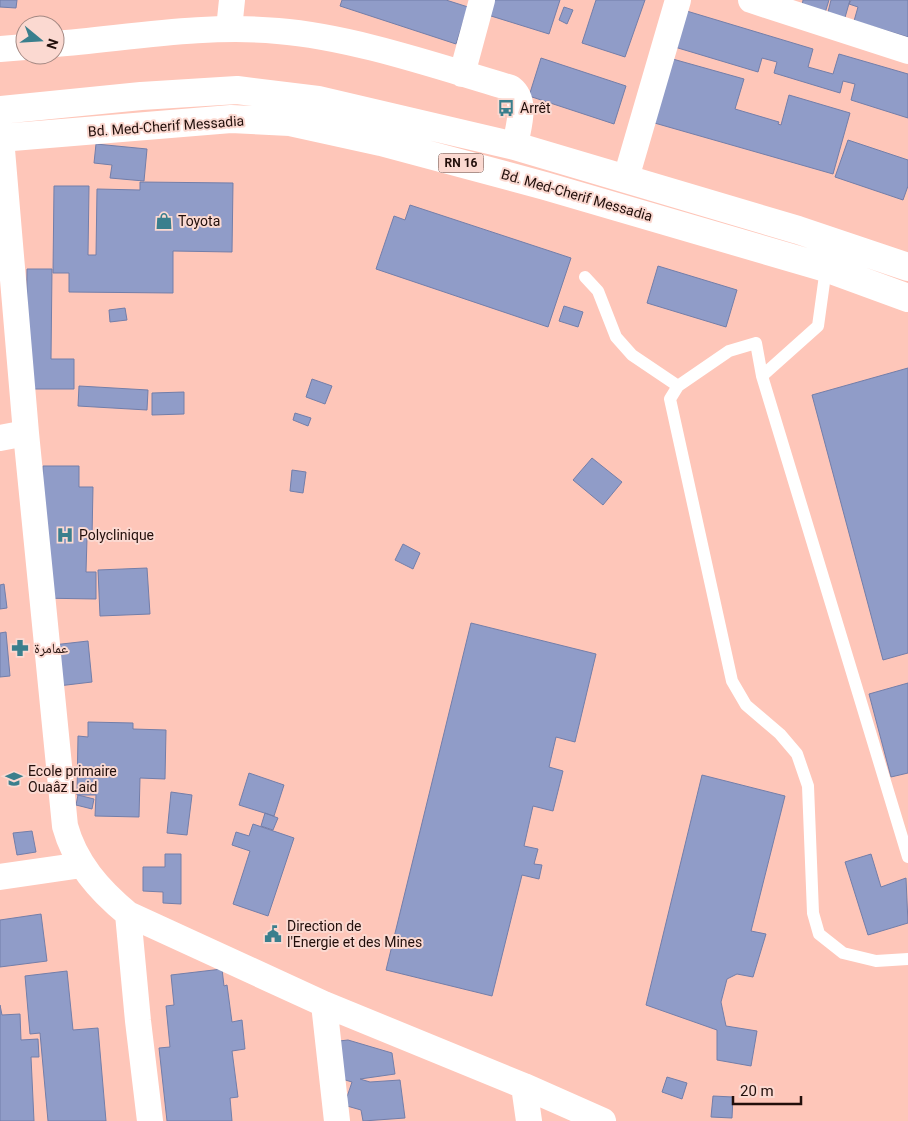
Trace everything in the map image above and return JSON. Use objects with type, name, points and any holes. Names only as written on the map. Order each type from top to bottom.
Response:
[{"type":"highway","name":"Bd. Med-Cherif Messadia","points":[[0,110],[141,96],[237,90],[318,100],[514,146],[798,230],[908,267]]},
{"type":"highway","name":"Bd. Med-Cherif Messadia","points":[[1,138],[231,119],[290,122],[381,142],[545,186],[826,268],[908,298]]},
{"type":"street","points":[[229,29],[232,0]]},
{"type":"street","points":[[462,74],[482,0]]},
{"type":"street","points":[[626,178],[678,0]]},
{"type":"street","points":[[751,0],[908,51]]},
{"type":"street","points":[[65,43],[229,29],[279,31],[347,43],[511,88],[517,92],[521,106],[521,117],[514,146]]},
{"type":"street","points":[[0,49],[15,48]]},
{"type":"street","points":[[1,138],[3,188],[26,433],[65,826],[70,846],[82,865],[109,898],[128,914],[324,1004],[524,1086],[603,1121]]},
{"type":"street","points":[[0,438],[26,433]]},
{"type":"street","points":[[0,877],[82,865]]},
{"type":"street","points":[[128,914],[150,1121]]},
{"type":"street","points":[[324,1004],[332,1120]]},
{"type":"street","points":[[524,1086],[529,1121]]},
{"type":"lane","points":[[762,376],[818,326],[826,268]]},
{"type":"lane","points":[[585,277],[598,291],[616,337],[632,355],[678,386]]},
{"type":"lane","points":[[908,857],[762,376],[756,343],[729,351],[678,386],[670,399],[732,681],[746,706],[780,734],[797,754],[808,786],[813,913],[819,934],[843,953],[876,961],[908,959]]},
{"type":"building","points":[[0,0],[17,0],[16,8],[0,7]]},
{"type":"building","points":[[342,0],[446,0],[468,7],[456,44],[340,6]]},
{"type":"building","points":[[478,0],[560,0],[549,34],[475,11]]},
{"type":"building","points":[[596,0],[645,0],[625,57],[582,43]]},
{"type":"building","points":[[803,0],[829,0],[825,13],[802,6]]},
{"type":"building","points":[[831,0],[850,0],[844,21],[827,16]]},
{"type":"building","points":[[851,0],[908,0],[908,37],[854,21],[858,7],[849,4]]},
{"type":"building","points":[[564,7],[573,10],[567,24],[559,20]]},
{"type":"building","points":[[680,9],[813,49],[808,67],[833,74],[839,54],[908,74],[908,118],[851,100],[855,84],[843,81],[840,93],[774,73],[777,62],[762,58],[758,72],[668,45]]},
{"type":"building","points":[[662,56],[744,79],[735,109],[779,122],[778,124],[781,125],[789,95],[850,113],[833,174],[644,120]]},
{"type":"building","points":[[541,58],[626,86],[614,124],[529,96]]},
{"type":"building","points":[[848,140],[908,160],[908,186],[903,200],[835,177]]},
{"type":"building","points":[[96,144],[147,149],[144,181],[110,178],[112,165],[94,163]]},
{"type":"building","name":"Toyota","points":[[140,182],[233,183],[232,252],[173,251],[173,293],[69,292],[69,273],[53,273],[54,186],[89,186],[88,255],[96,255],[97,189],[140,190]]},
{"type":"building","points":[[410,205],[571,258],[548,327],[376,269],[394,216],[405,220]]},
{"type":"building","points":[[658,266],[737,290],[726,327],[647,303]]},
{"type":"building","points":[[27,269],[52,269],[51,359],[74,359],[74,389],[26,389]]},
{"type":"building","points":[[564,306],[583,312],[578,327],[559,321]]},
{"type":"building","points":[[125,308],[127,320],[110,322],[109,310]]},
{"type":"building","points":[[908,368],[908,653],[883,660],[812,395]]},
{"type":"building","points":[[312,379],[332,386],[325,404],[306,397]]},
{"type":"building","points":[[79,386],[148,390],[147,410],[78,406]]},
{"type":"building","points":[[184,392],[184,414],[152,415],[152,393]]},
{"type":"building","points":[[295,413],[311,418],[308,426],[293,420]]},
{"type":"building","points":[[592,458],[622,482],[603,505],[573,480]]},
{"type":"building","name":"Polyclinique","points":[[43,466],[79,466],[79,487],[93,487],[92,538],[87,538],[86,572],[96,572],[96,599],[37,598]]},
{"type":"building","points":[[292,470],[306,472],[303,493],[290,491]]},
{"type":"building","points":[[403,544],[420,553],[413,569],[395,560]]},
{"type":"building","points":[[147,568],[150,614],[100,616],[98,570]]},
{"type":"building","points":[[4,584],[7,608],[0,609],[0,585]]},
{"type":"building","points":[[471,623],[596,654],[575,742],[556,737],[549,767],[563,771],[553,811],[533,806],[524,846],[538,849],[534,864],[542,865],[539,879],[522,875],[492,996],[386,970]]},
{"type":"building","points":[[6,632],[10,676],[0,677],[0,633]]},
{"type":"building","points":[[88,641],[92,682],[58,686],[53,645]]},
{"type":"building","points":[[908,683],[908,773],[891,777],[869,694]]},
{"type":"building","points":[[88,722],[133,723],[133,729],[166,730],[165,779],[140,778],[139,817],[95,816],[96,795],[77,795],[78,736],[88,737]]},
{"type":"building","points":[[249,773],[284,785],[274,816],[239,805]]},
{"type":"building","points":[[702,775],[785,796],[751,931],[766,934],[753,977],[737,974],[727,979],[721,1002],[726,1026],[757,1031],[751,1066],[717,1060],[717,1030],[646,1005]]},
{"type":"building","points":[[171,792],[192,795],[187,835],[167,833]]},
{"type":"building","points":[[78,795],[94,799],[92,809],[76,805]]},
{"type":"building","points":[[265,813],[278,818],[273,830],[261,826]]},
{"type":"building","points":[[253,824],[294,838],[268,916],[233,904],[250,851],[232,845],[236,832],[249,836]]},
{"type":"building","points":[[32,831],[36,852],[17,855],[13,833]]},
{"type":"building","points":[[165,854],[181,854],[181,904],[163,903],[163,892],[143,891],[143,867],[165,867]]},
{"type":"building","points":[[871,854],[881,887],[906,878],[908,923],[868,935],[845,862]]},
{"type":"building","points":[[41,914],[47,961],[0,967],[0,920]]},
{"type":"building","points":[[222,969],[224,986],[227,985],[232,1022],[242,1020],[245,1049],[232,1051],[238,1097],[230,1098],[232,1121],[167,1121],[159,1048],[170,1047],[166,1006],[174,1005],[171,975]]},
{"type":"building","points":[[67,971],[73,1030],[98,1028],[106,1121],[48,1121],[40,1033],[30,1034],[25,976]]},
{"type":"building","points":[[0,1005],[2,1015],[20,1014],[21,1040],[38,1039],[39,1057],[31,1057],[34,1121],[0,1121]]},
{"type":"building","points":[[348,1040],[392,1053],[395,1074],[360,1079],[370,1082],[400,1080],[405,1118],[363,1121],[361,1110],[347,1106],[346,1100],[352,1082],[342,1079],[339,1041]]},
{"type":"building","points":[[667,1077],[687,1083],[682,1099],[662,1092]]},
{"type":"building","points":[[713,1096],[733,1097],[732,1118],[711,1117]]},
{"type":"place","name":"Arrêt","points":[[506,108]]},
{"type":"place","name":"Toyota","points":[[164,221]]},
{"type":"place","name":"Polyclinique","points":[[65,535]]},
{"type":"place","name":"عمامرة","points":[[20,648]]},
{"type":"place","name":"Ecole primaire Ouaâz Laid","points":[[14,779]]},
{"type":"place","name":"Direction de l'Energie et des Mines","points":[[273,934]]}]
